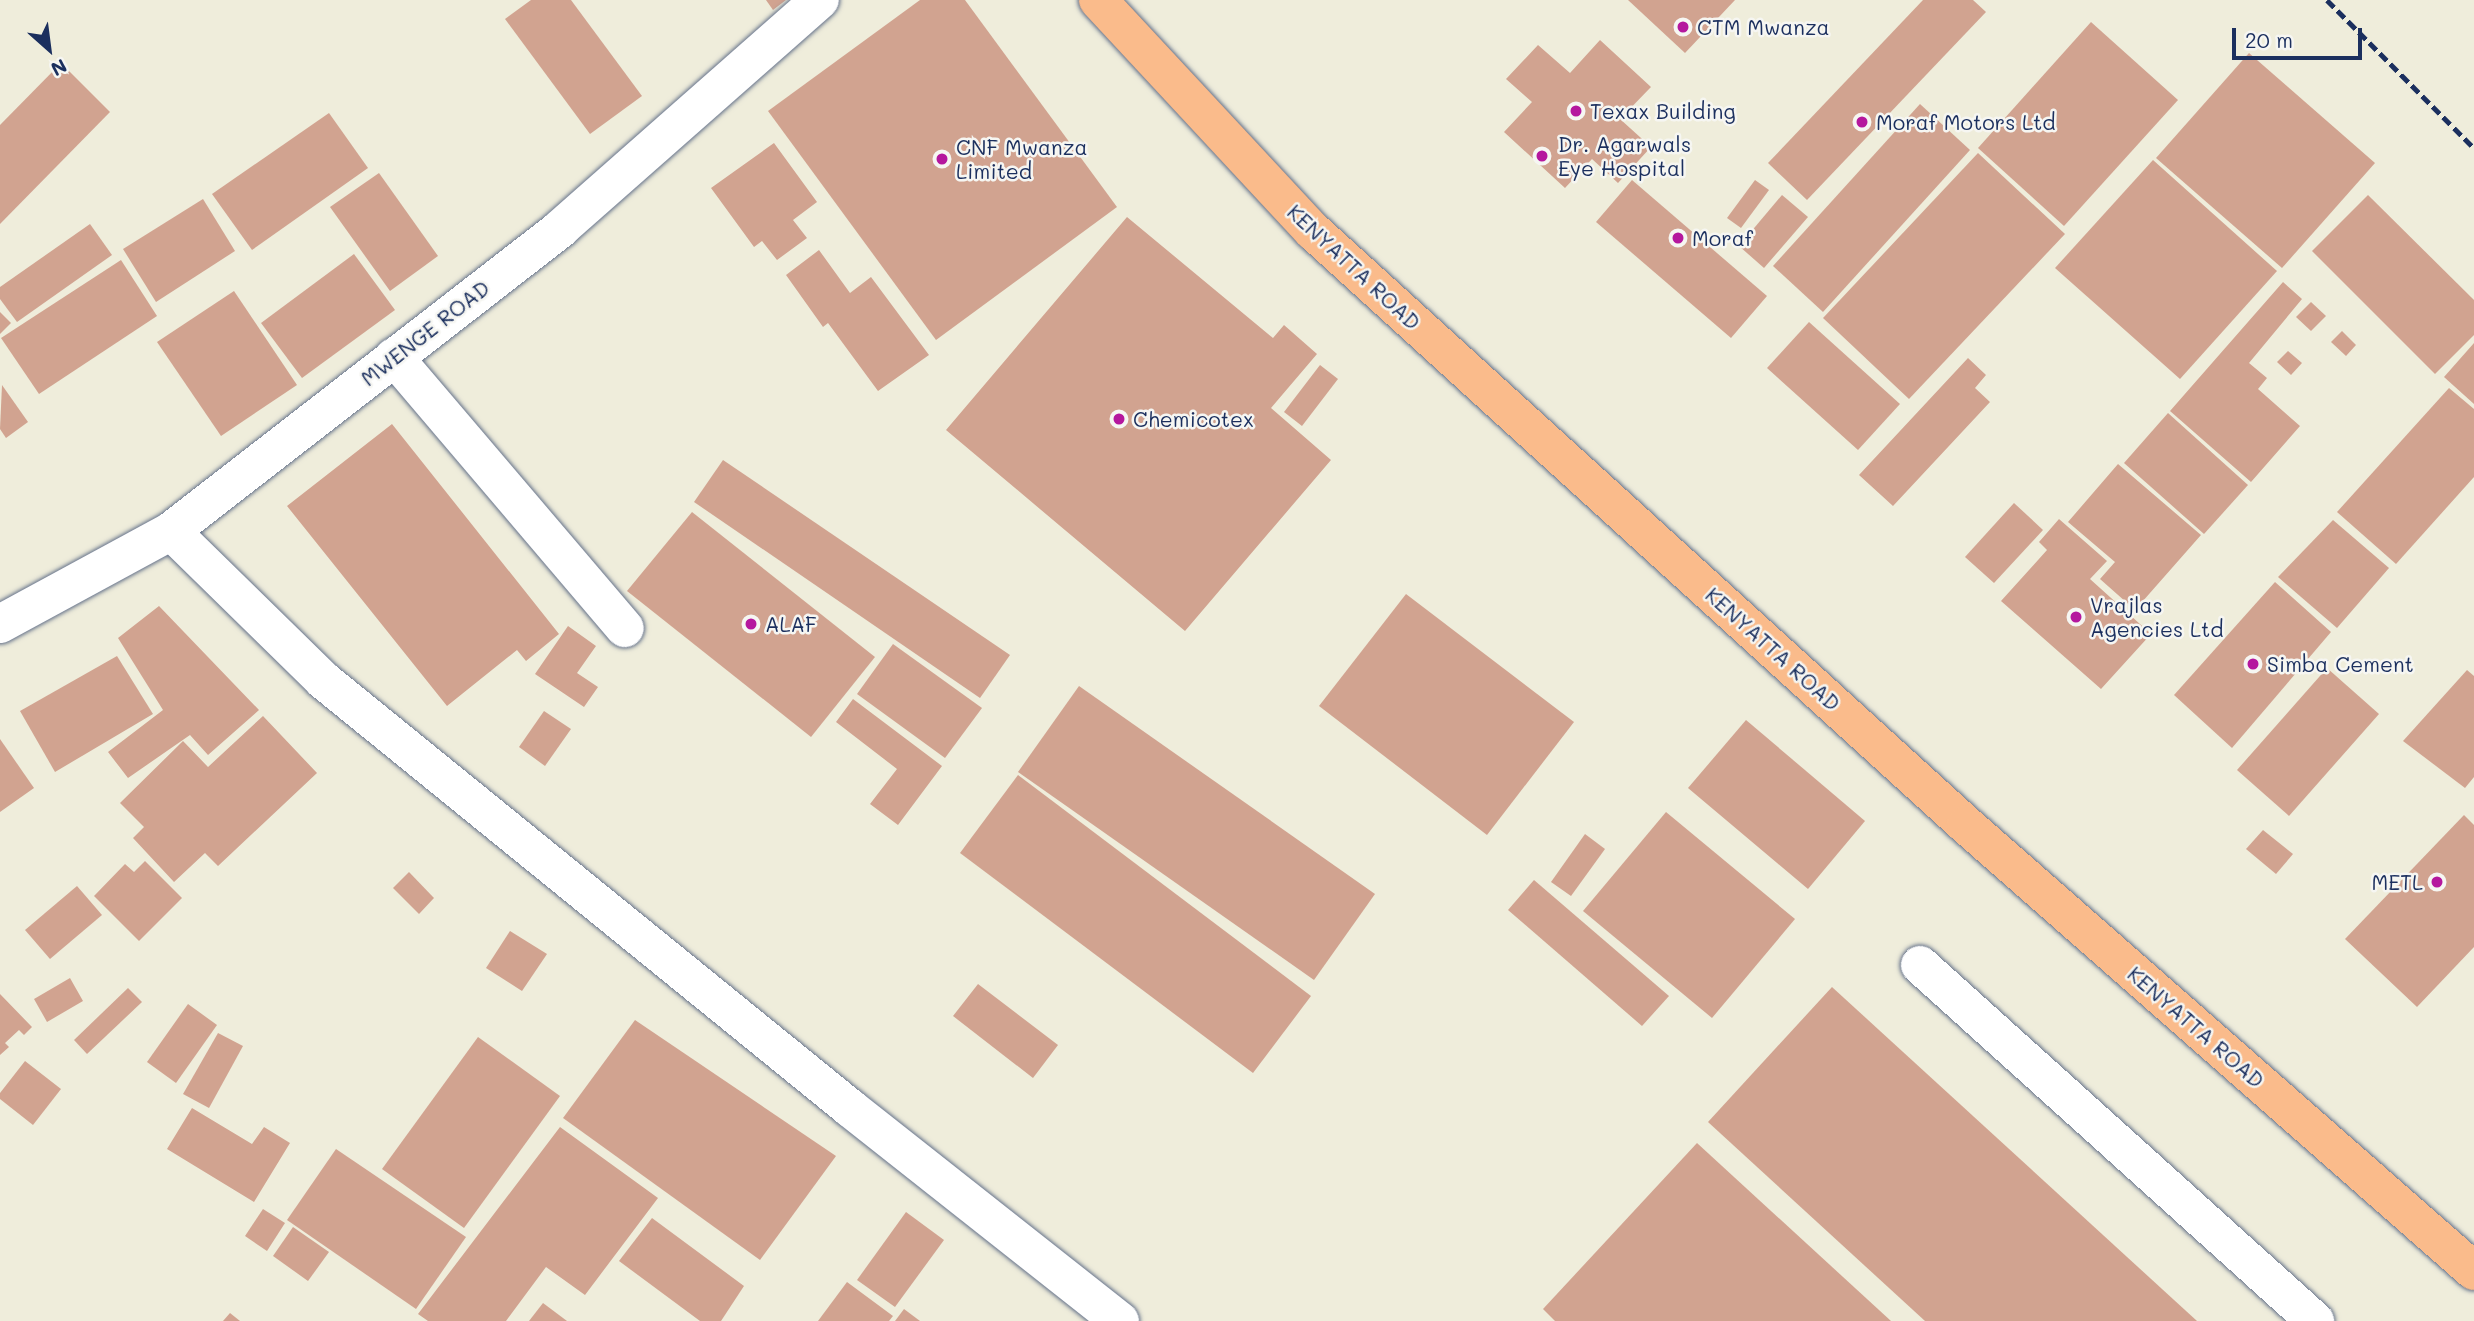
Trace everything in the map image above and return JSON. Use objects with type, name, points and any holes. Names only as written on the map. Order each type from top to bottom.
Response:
[{"type":"highway","name":"KENYATTA ROAD","points":[[1098,0],[1313,231],[1966,825],[2474,1271]]},
{"type":"street","name":"MWENGE ROAD","points":[[0,624],[171,531],[561,228],[820,0]]},
{"type":"street","points":[[394,358],[625,628]]},
{"type":"street","points":[[171,531],[323,680],[850,1108],[1120,1321]]},
{"type":"street","points":[[1920,965],[2315,1321]]},
{"type":"building","points":[[531,0],[571,0],[642,96],[590,134],[505,19]]},
{"type":"building","points":[[766,0],[786,0],[773,10]]},
{"type":"building","name":"CNF Mwanza Limited","points":[[920,0],[965,0],[1117,207],[936,340],[768,111]]},
{"type":"building","name":"CTM Mwanza","points":[[1628,0],[1735,0],[1685,53]]},
{"type":"building","points":[[1923,0],[1973,0],[1986,12],[1807,200],[1768,163]]},
{"type":"building","points":[[2091,22],[2178,100],[2064,226],[1978,148]]},
{"type":"building","name":"Texax Building","points":[[1600,40],[1651,87],[1620,119],[1651,147],[1618,183],[1592,159],[1565,188],[1504,132],[1532,102],[1506,79],[1538,45],[1570,73]]},
{"type":"building","points":[[2249,53],[2375,163],[2282,268],[2156,158]]},
{"type":"building","points":[[61,63],[110,112],[0,224],[0,125]]},
{"type":"building","points":[[1920,104],[1970,150],[1823,312],[1773,266]]},
{"type":"building","points":[[329,113],[368,168],[252,250],[212,194]]},
{"type":"building","points":[[774,143],[817,202],[793,220],[807,238],[777,260],[762,241],[754,247],[711,188]]},
{"type":"building","points":[[1978,153],[2065,234],[1909,399],[1823,318]]},
{"type":"building","points":[[2153,160],[2277,271],[2180,379],[2055,268]]},
{"type":"building","points":[[379,173],[438,256],[390,291],[330,207]]},
{"type":"building","points":[[1632,180],[1767,296],[1731,338],[1596,222]]},
{"type":"building","points":[[1755,180],[1769,190],[1741,228],[1727,218]]},
{"type":"building","points":[[1782,195],[1808,217],[1764,268],[1739,246]]},
{"type":"building","points":[[2368,195],[2474,300],[2474,335],[2435,374],[2312,251]]},
{"type":"building","points":[[203,199],[235,251],[156,302],[123,249]]},
{"type":"building","name":"Chemicotex","points":[[1127,217],[1273,338],[1284,325],[1317,354],[1271,408],[1331,460],[1185,631],[946,430]]},
{"type":"building","points":[[90,224],[112,255],[17,322],[0,299],[0,287]]},
{"type":"building","points":[[819,250],[850,293],[871,277],[929,355],[878,391],[828,323],[823,327],[786,275]]},
{"type":"building","points":[[354,254],[395,310],[302,378],[261,323]]},
{"type":"building","points":[[121,260],[157,316],[39,394],[1,338]]},
{"type":"building","points":[[2283,282],[2302,299],[2249,363],[2267,378],[2258,389],[2300,426],[2251,482],[2170,411]]},
{"type":"building","points":[[234,291],[297,385],[221,436],[157,342]]},
{"type":"building","points":[[2311,302],[2326,316],[2311,331],[2296,317]]},
{"type":"building","points":[[0,312],[11,323],[0,334]]},
{"type":"building","points":[[1809,322],[1900,404],[1858,450],[1767,368]]},
{"type":"building","points":[[2342,331],[2356,345],[2346,356],[2331,342]]},
{"type":"building","points":[[2474,343],[2474,404],[2444,377]]},
{"type":"building","points":[[2288,351],[2302,363],[2291,375],[2277,362]]},
{"type":"building","points":[[1968,358],[1986,375],[1975,388],[1990,402],[1893,506],[1859,475]]},
{"type":"building","name":"Chemicotex","points":[[1320,365],[1338,379],[1302,426],[1284,412]]},
{"type":"building","points":[[2,385],[28,422],[6,438],[0,429]]},
{"type":"building","points":[[2449,388],[2474,409],[2474,477],[2396,564],[2337,512]]},
{"type":"building","points":[[2168,413],[2248,485],[2204,534],[2124,463]]},
{"type":"building","points":[[392,424],[559,634],[526,661],[517,650],[447,706],[287,506]]},
{"type":"building","name":"ALAF","points":[[723,460],[1010,655],[980,698],[694,502]]},
{"type":"building","points":[[2118,464],[2201,535],[2135,610],[2100,579],[2115,562],[2068,522]]},
{"type":"building","points":[[2014,503],[2043,530],[1994,583],[1965,557]]},
{"type":"building","name":"ALAF","points":[[692,512],[875,657],[811,737],[627,591]]},
{"type":"building","name":"Vrajlas Agencies Ltd","points":[[2059,519],[2107,561],[2090,579],[2151,634],[2101,689],[2001,601],[2047,550],[2039,542]]},
{"type":"building","points":[[2333,520],[2389,568],[2337,628],[2278,577]]},
{"type":"building","name":"Simba Cement","points":[[2275,582],[2331,632],[2232,748],[2174,695]]},
{"type":"building","points":[[1406,594],[1574,722],[1487,835],[1319,706]]},
{"type":"building","points":[[159,606],[259,710],[208,755],[190,735],[128,778],[108,752],[163,710],[118,638]]},
{"type":"building","points":[[568,626],[596,646],[577,673],[598,687],[584,707],[535,674]]},
{"type":"building","points":[[893,644],[982,708],[945,758],[857,694]]},
{"type":"building","points":[[117,656],[153,714],[55,772],[20,711]]},
{"type":"building","points":[[2327,668],[2379,714],[2289,816],[2237,770]]},
{"type":"building","points":[[2467,670],[2474,676],[2474,777],[2465,788],[2403,741]]},
{"type":"building","points":[[1079,686],[1375,894],[1314,980],[1018,772]]},
{"type":"building","points":[[853,699],[942,766],[898,825],[870,804],[897,769],[836,722]]},
{"type":"building","points":[[544,711],[571,729],[545,766],[519,747]]},
{"type":"building","points":[[263,716],[317,773],[218,866],[205,853],[174,882],[133,838],[144,827],[120,803],[183,741],[208,767]]},
{"type":"building","points":[[1746,720],[1865,821],[1808,889],[1688,788]]},
{"type":"building","points":[[0,739],[34,788],[0,812]]},
{"type":"building","points":[[1018,775],[1311,996],[1253,1073],[960,853]]},
{"type":"building","points":[[1666,812],[1795,919],[1712,1018],[1583,911]]},
{"type":"building","name":"METL","points":[[2464,815],[2474,825],[2474,947],[2417,1007],[2345,939]]},
{"type":"building","points":[[2263,830],[2293,854],[2276,874],[2246,849]]},
{"type":"building","points":[[1585,834],[1605,849],[1571,896],[1551,882]]},
{"type":"building","points":[[145,861],[182,898],[139,941],[94,896],[125,864],[134,872]]},
{"type":"building","points":[[409,872],[434,898],[419,914],[393,888]]},
{"type":"building","points":[[1534,880],[1669,996],[1642,1026],[1508,910]]},
{"type":"building","points":[[77,886],[102,915],[50,959],[25,930]]},
{"type":"building","points":[[510,931],[547,954],[522,991],[486,968]]},
{"type":"building","points":[[70,978],[83,1001],[47,1022],[34,999]]},
{"type":"building","points":[[978,984],[1058,1045],[1033,1078],[953,1016]]},
{"type":"building","points":[[1832,987],[2197,1321],[1925,1321],[1708,1122]]},
{"type":"building","points":[[128,988],[142,1002],[87,1054],[74,1040]]},
{"type":"building","points":[[0,994],[32,1027],[24,1035],[19,1030],[5,1043],[9,1047],[0,1055]]},
{"type":"building","points":[[188,1004],[217,1025],[176,1083],[147,1062]]},
{"type":"building","points":[[635,1020],[836,1156],[760,1260],[563,1118]]},
{"type":"building","points":[[218,1033],[243,1046],[209,1108],[183,1094]]},
{"type":"building","points":[[478,1037],[560,1096],[464,1228],[382,1169]]},
{"type":"building","points":[[25,1061],[61,1089],[33,1125],[0,1099],[0,1093]]},
{"type":"building","points":[[192,1108],[252,1144],[264,1127],[290,1143],[254,1202],[167,1149]]},
{"type":"building","points":[[560,1127],[658,1198],[585,1295],[546,1267],[506,1321],[428,1321],[418,1314]]},
{"type":"building","points":[[1697,1143],[1891,1321],[1555,1321],[1543,1309]]},
{"type":"building","points":[[336,1149],[466,1237],[416,1309],[287,1220]]},
{"type":"building","points":[[263,1209],[285,1223],[267,1251],[245,1236]]},
{"type":"building","points":[[906,1212],[944,1240],[895,1307],[857,1280]]},
{"type":"building","points":[[652,1218],[744,1286],[721,1321],[700,1321],[619,1261]]},
{"type":"building","points":[[293,1227],[329,1252],[308,1281],[273,1256]]},
{"type":"building","points":[[847,1282],[893,1316],[889,1321],[818,1321]]},
{"type":"building","points":[[543,1303],[567,1321],[529,1321]]},
{"type":"building","points":[[904,1309],[920,1321],[895,1321]]},
{"type":"building","points":[[230,1313],[240,1321],[223,1321]]},
{"type":"railway","points":[[2327,0],[2474,148]]},
{"type":"place","name":"CTM Mwanza","points":[[1683,27]]},
{"type":"place","name":"Texax Building","points":[[1576,111]]},
{"type":"place","name":"Moraf Motors Ltd","points":[[1862,122]]},
{"type":"place","name":"Dr. Agarwals Eye Hospital","points":[[1542,156]]},
{"type":"place","name":"CNF Mwanza Limited","points":[[942,159]]},
{"type":"place","name":"Moraf","points":[[1678,238]]},
{"type":"place","name":"Chemicotex","points":[[1119,419]]},
{"type":"place","name":"Vrajlas Agencies Ltd","points":[[2076,617]]},
{"type":"place","name":"ALAF","points":[[751,624]]},
{"type":"place","name":"Simba Cement","points":[[2253,664]]},
{"type":"place","name":"METL","points":[[2437,882]]}]
